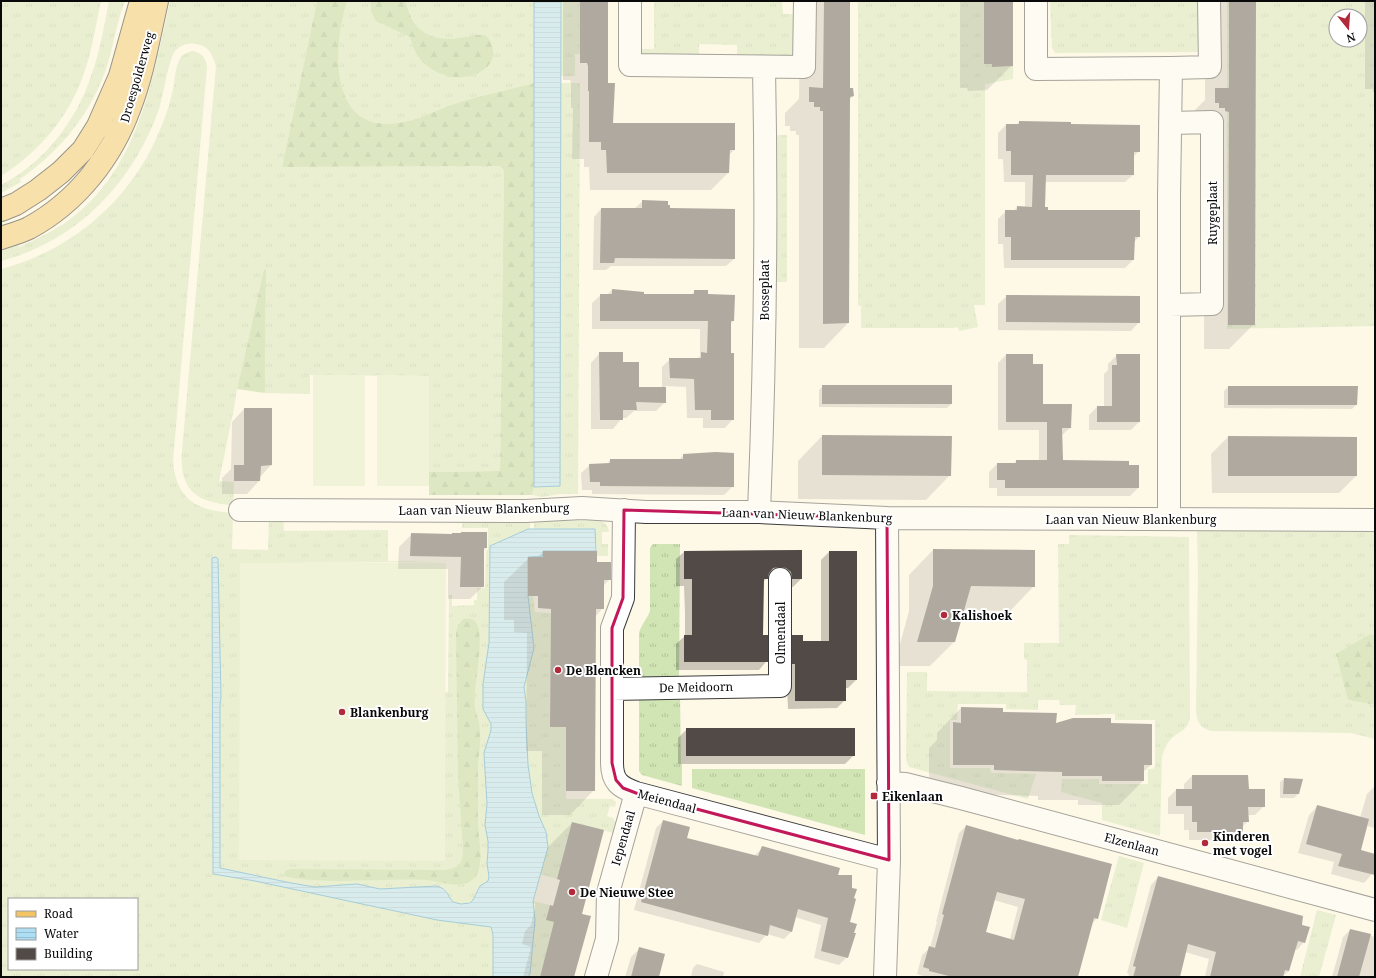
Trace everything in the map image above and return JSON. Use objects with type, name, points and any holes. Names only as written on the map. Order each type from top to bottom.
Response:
[{"type":"main road","name":"Droespolderweg","points":[[1,210],[16,204],[38,190],[61,172],[83,150],[98,126],[120,76],[141,1]]},
{"type":"main road","name":"Droespolderweg","points":[[1,238],[28,228],[55,212],[80,190],[101,163],[120,133],[131,106],[157,1]]},
{"type":"street","points":[[630,1],[630,65],[764,67],[804,67],[804,1]]},
{"type":"street","points":[[1036,1],[1036,69],[1210,67],[1209,1]]},
{"type":"street","name":"Bosseplaat","points":[[759,512],[764,353],[764,67]]},
{"type":"street","points":[[1169,519],[1171,68]]},
{"type":"street","name":"Ruygeplaat","points":[[1169,305],[1212,304],[1212,122],[1170,123]]},
{"type":"street","name":"Laan van Nieuw Blankenburg","points":[[240,510],[532,511],[582,508],[646,512],[759,512],[887,518],[1375,520]]},
{"type":"street","name":"Meiendaal","points":[[624,510],[623,598],[612,628],[612,763],[613,773],[616,780],[623,788],[636,793],[889,860]]},
{"type":"street","points":[[885,977],[889,860],[887,518]]},
{"type":"street","name":"Olmendaal","points":[[780,579],[780,686]]},
{"type":"street","name":"De Meidoorn","points":[[612,689],[780,686]]},
{"type":"street","name":"Elzenlaan","points":[[888,783],[905,784],[961,798],[1375,910]]},
{"type":"street","name":"Iependaal","points":[[596,977],[607,939],[608,892],[636,793]]},
{"type":"highlighted area","points":[[624,510],[887,518],[889,860],[636,793],[623,788],[616,780],[612,763],[612,628],[623,598]]},
{"type":"green space","points":[[1,1],[101,1],[93,43],[80,84],[73,100],[54,129],[42,142],[16,166],[1,176]]},
{"type":"green space","points":[[109,1],[125,1],[108,63],[102,81],[94,97],[74,128],[62,143],[35,168],[20,179],[21,182],[1,193],[1,185],[31,165],[44,153],[56,139],[77,109],[85,92],[97,58]]},
{"type":"green space","points":[[170,1],[317,1],[282,167],[499,166],[503,169],[500,470],[429,472],[429,376],[310,375],[310,394],[265,393],[266,271],[264,269],[237,389],[219,481],[234,482],[233,505],[209,501],[192,492],[187,485],[182,464],[182,451],[216,66],[213,57],[207,48],[198,44],[183,45],[175,51],[159,109],[148,136],[134,161],[118,184],[99,205],[78,224],[54,239],[29,252],[1,261],[1,248],[17,242],[19,247],[43,236],[65,223],[90,202],[110,178],[126,152],[138,123],[156,63]]},
{"type":"green space","points":[[317,1],[347,1],[341,26],[339,51],[341,85],[347,100],[355,112],[367,120],[383,124],[410,121],[466,100],[534,83],[534,487],[532,495],[429,495],[429,472],[500,470],[503,169],[499,166],[282,167]]},
{"type":"green space","points":[[347,1],[370,1],[371,11],[410,37],[419,58],[481,34],[451,39],[435,38],[428,35],[421,31],[416,25],[405,1],[534,1],[534,83],[466,100],[410,121],[383,124],[367,120],[355,112],[347,100],[341,85],[339,51],[341,26]]},
{"type":"green space","points":[[370,1],[405,1],[415,24],[421,30],[432,36],[452,39],[479,34],[484,35],[489,39],[492,46],[493,53],[490,64],[475,74],[463,77],[451,77],[434,70],[420,59],[415,51],[410,37],[376,21],[371,11]]},
{"type":"green space","points":[[561,1],[580,1],[580,54],[575,54],[575,76],[561,76]]},
{"type":"green space","points":[[654,1],[782,1],[783,14],[798,14],[794,55],[790,59],[737,61],[737,45],[699,44],[699,60],[644,56],[639,49],[654,49]]},
{"type":"green space","points":[[858,1],[984,1],[992,66],[1013,64],[1013,79],[985,84],[985,305],[974,305],[978,327],[959,331],[958,327],[861,328],[861,306],[858,305]]},
{"type":"green space","points":[[1050,1],[1205,1],[1201,52],[1055,53],[1052,48]]},
{"type":"green space","points":[[1227,1],[1375,1],[1375,326],[1227,329]]},
{"type":"green space","points":[[192,51],[200,54],[206,61],[207,67],[173,461],[175,474],[184,494],[191,501],[209,510],[233,513],[232,549],[268,550],[269,515],[283,515],[284,531],[388,530],[388,561],[446,562],[240,563],[445,861],[445,692],[448,692],[449,595],[452,595],[452,606],[474,605],[474,600],[477,600],[477,588],[485,588],[486,550],[488,550],[488,528],[462,528],[462,516],[530,520],[530,528],[490,546],[489,643],[483,684],[484,709],[491,724],[491,730],[484,753],[487,804],[485,825],[488,841],[487,863],[489,877],[488,881],[477,891],[473,900],[466,904],[456,903],[451,900],[445,889],[436,886],[380,889],[357,884],[315,887],[220,868],[221,697],[216,557],[212,558],[213,874],[255,881],[437,920],[491,927],[493,935],[493,977],[1,977],[1,269],[43,254],[63,243],[82,230],[115,201],[145,161],[151,149],[167,111],[178,62],[185,54]]},
{"type":"green space","points":[[560,83],[580,83],[578,494],[560,494],[541,497],[532,495],[534,487],[560,486]]},
{"type":"green space","points":[[777,135],[787,135],[787,282],[776,282]]},
{"type":"green space","points":[[264,269],[266,270],[265,393],[237,389]]},
{"type":"green space","points":[[313,375],[365,375],[365,486],[313,486]]},
{"type":"green space","points":[[377,375],[429,376],[429,486],[377,486]]},
{"type":"green space","points":[[597,520],[608,527],[609,532],[602,532],[602,544],[608,544],[608,556],[597,556],[595,529],[534,529],[534,521]]},
{"type":"green space","points":[[1197,531],[1375,531],[1375,636],[1369,634],[1348,700],[1375,705],[1375,739],[1351,733],[1211,731],[1200,724],[1197,719],[1196,712],[1198,573]]},
{"type":"green space","points":[[1069,535],[1189,537],[1190,719],[1184,729],[1169,741],[1162,756],[1160,836],[1102,820],[1102,803],[1061,792],[1062,779],[1099,779],[1099,784],[1148,784],[1148,769],[1153,769],[1155,766],[1155,720],[1115,720],[1115,714],[1075,715],[1076,705],[1060,705],[1059,700],[1038,700],[1038,710],[1006,709],[1006,704],[958,704],[957,720],[950,720],[950,768],[990,768],[991,773],[1036,774],[1028,799],[909,767],[906,760],[907,672],[927,672],[927,691],[1027,692],[1027,660],[1024,659],[1024,643],[1059,643],[1058,544],[1069,544]]},
{"type":"green space","points":[[653,544],[680,544],[679,678],[639,678],[639,633],[650,611],[650,548]]},
{"type":"green space","name":"Blankenburg","points":[[240,563],[446,563],[445,861],[239,860]]},
{"type":"green space","points":[[528,596],[533,596],[535,612],[551,613],[550,727],[566,727],[566,799],[612,799],[616,802],[615,807],[610,806],[607,816],[613,818],[619,828],[617,834],[572,822],[557,879],[540,874],[548,847],[546,832],[532,793],[528,765],[526,702],[524,687],[534,648]]},
{"type":"green space","points":[[463,619],[475,621],[480,637],[475,699],[475,708],[480,725],[478,822],[480,859],[478,873],[467,883],[455,885],[426,880],[321,881],[287,877],[284,875],[285,871],[290,869],[445,870],[454,868],[460,864],[463,847],[458,777],[456,632],[458,625]]},
{"type":"green space","points":[[1370,634],[1375,636],[1375,705],[1348,700],[1336,654]]},
{"type":"green space","points":[[639,693],[680,693],[682,786],[642,775],[639,771]]},
{"type":"green space","points":[[692,769],[865,769],[865,835],[692,788]]},
{"type":"green space","points":[[1119,856],[1144,863],[1127,928],[1101,920]]},
{"type":"green space","points":[[533,901],[550,905],[546,920],[554,922],[540,977],[528,977],[530,973],[535,920]]},
{"type":"green space","points":[[1317,910],[1336,915],[1319,977],[1300,977]]},
{"type":"water","points":[[534,1],[561,1],[560,486],[534,487]]},
{"type":"water","points":[[528,529],[595,529],[596,551],[543,551],[543,556],[528,557],[528,596],[534,648],[524,687],[526,702],[528,765],[532,793],[546,832],[548,847],[533,901],[535,920],[530,974],[528,977],[493,977],[493,935],[491,927],[437,920],[255,881],[213,874],[212,558],[216,557],[218,559],[221,697],[220,868],[315,887],[357,884],[380,889],[436,886],[445,890],[453,902],[461,904],[470,903],[480,886],[488,881],[489,877],[487,863],[488,841],[485,825],[487,804],[484,753],[491,730],[491,724],[483,709],[483,684],[489,643],[490,546]]},
{"type":"building","points":[[580,1],[608,1],[608,83],[615,83],[613,123],[735,123],[735,150],[730,150],[729,173],[607,173],[606,150],[601,150],[601,142],[589,142],[588,66],[587,63],[580,63]]},
{"type":"building","points":[[824,1],[850,1],[850,88],[853,88],[854,96],[850,97],[849,323],[823,324],[823,111],[820,111],[820,107],[814,107],[814,102],[809,102],[809,87],[823,88]]},
{"type":"building","points":[[984,1],[1013,1],[1013,66],[992,67],[992,64],[984,64]]},
{"type":"building","points":[[1229,1],[1256,1],[1255,325],[1228,325],[1229,112],[1225,111],[1225,108],[1219,108],[1219,103],[1215,103],[1215,88],[1229,88]]},
{"type":"building","points":[[1019,121],[1071,122],[1071,124],[1140,125],[1140,152],[1134,152],[1134,175],[1046,175],[1045,207],[1048,207],[1048,210],[1140,210],[1140,237],[1135,237],[1134,260],[1011,260],[1011,237],[1005,237],[1005,210],[1017,210],[1017,206],[1032,207],[1033,175],[1011,175],[1011,151],[1006,151],[1006,124],[1019,124]]},
{"type":"building","points":[[642,200],[668,201],[670,208],[735,209],[735,259],[615,258],[614,263],[600,263],[601,208],[642,208]]},
{"type":"building","points":[[612,289],[644,292],[644,294],[694,294],[694,290],[708,290],[708,294],[735,295],[734,321],[731,321],[731,353],[734,353],[734,420],[711,420],[711,410],[695,410],[694,379],[670,378],[669,358],[701,358],[701,352],[707,353],[708,321],[600,321],[600,294],[612,294]]},
{"type":"building","points":[[1006,295],[1140,296],[1140,323],[1006,322]]},
{"type":"building","points":[[599,352],[623,352],[623,362],[639,362],[639,387],[666,387],[666,403],[636,402],[637,410],[623,410],[623,420],[600,420]]},
{"type":"building","points":[[1006,354],[1033,354],[1033,364],[1043,364],[1043,404],[1072,404],[1071,428],[1062,428],[1063,460],[1129,461],[1129,465],[1139,465],[1139,488],[1005,488],[1005,480],[997,480],[997,463],[1016,463],[1016,460],[1047,460],[1047,422],[1006,422]]},
{"type":"building","points":[[1116,354],[1140,354],[1140,422],[1097,422],[1097,406],[1112,406],[1112,365],[1117,365]]},
{"type":"building","points":[[822,385],[952,385],[952,404],[822,404]]},
{"type":"building","points":[[1228,386],[1358,386],[1357,405],[1228,405]]},
{"type":"building","points":[[244,408],[272,408],[272,465],[261,466],[260,481],[234,481],[234,465],[244,465]]},
{"type":"building","points":[[822,435],[952,436],[951,476],[822,475]]},
{"type":"building","points":[[1228,436],[1357,437],[1357,476],[1228,476]]},
{"type":"building","points":[[716,452],[734,453],[734,487],[600,486],[600,482],[590,482],[589,464],[610,463],[610,459],[683,459],[683,454]]},
{"type":"building","points":[[461,532],[487,532],[487,548],[484,548],[484,587],[460,587],[461,557],[410,556],[411,533],[452,534]]},
{"type":"building","name":"Kalishoek","points":[[933,549],[1035,550],[1035,587],[971,586],[955,642],[917,642],[933,586]]},
{"type":"building","points":[[802,550],[802,579],[792,579],[791,572],[786,568],[780,567],[773,568],[769,573],[768,579],[764,579],[763,635],[768,635],[768,662],[684,662],[684,635],[692,635],[692,579],[684,579],[684,551]]},
{"type":"building","points":[[543,551],[597,551],[597,562],[611,562],[611,580],[604,580],[604,609],[596,609],[595,791],[566,791],[566,727],[550,727],[551,609],[538,608],[538,596],[528,596],[528,557],[543,557]]},
{"type":"building","points":[[829,551],[857,551],[857,680],[846,680],[846,701],[795,701],[795,664],[792,664],[792,635],[803,635],[803,641],[829,641]]},
{"type":"building","points":[[961,707],[1003,708],[1003,712],[1057,713],[1056,723],[1073,718],[1111,718],[1111,723],[1152,724],[1152,765],[1144,765],[1144,781],[1102,781],[1102,776],[1062,776],[1062,772],[994,770],[994,765],[953,765],[953,722],[961,723]]},
{"type":"building","points":[[686,728],[855,728],[855,756],[686,756]]},
{"type":"building","points":[[1192,775],[1248,775],[1249,789],[1265,789],[1265,807],[1248,807],[1249,822],[1243,822],[1243,832],[1197,832],[1197,822],[1192,822],[1192,806],[1176,806],[1176,789],[1192,789]]},
{"type":"building","points":[[1284,778],[1303,779],[1299,794],[1283,794]]},
{"type":"building","points":[[1317,805],[1369,819],[1361,850],[1375,854],[1375,875],[1338,866],[1342,854],[1306,844]]},
{"type":"building","points":[[663,820],[690,827],[687,838],[758,856],[762,846],[840,868],[838,875],[852,875],[852,888],[857,889],[850,922],[857,924],[854,933],[856,933],[848,958],[821,951],[828,918],[798,909],[792,932],[770,925],[768,936],[641,902]]},
{"type":"building","name":"De Nieuwe Stee","points":[[572,822],[604,830],[582,914],[591,916],[574,977],[540,977],[554,922],[546,920],[550,905],[553,906],[560,880],[557,879]]},
{"type":"building","points":[[966,825],[1112,864],[1098,919],[1094,918],[1078,977],[953,977],[929,971],[929,969],[923,967],[929,946],[935,948],[944,915],[942,914]],"holes":[[[997,892],[1025,899],[1014,940],[986,932]]]},
{"type":"building","points":[[1158,876],[1303,916],[1302,925],[1310,927],[1305,943],[1298,941],[1289,971],[1285,970],[1283,977],[1210,977],[1216,952],[1188,944],[1180,977],[1133,977],[1136,967],[1133,966]]},
{"type":"building","points":[[1350,929],[1371,934],[1359,977],[1337,977]]},
{"type":"building","points":[[639,947],[665,954],[659,977],[631,977]]},
{"type":"place","name":"Kalishoek","points":[[944,615]]},
{"type":"place","name":"De Blencken","points":[[558,670]]},
{"type":"place","name":"Blankenburg","points":[[342,712]]},
{"type":"place","name":"Eikenlaan","points":[[874,796]]},
{"type":"place","name":"Kinderen met vogel","points":[[1205,843]]},
{"type":"place","name":"De Nieuwe Stee","points":[[572,892]]}]
